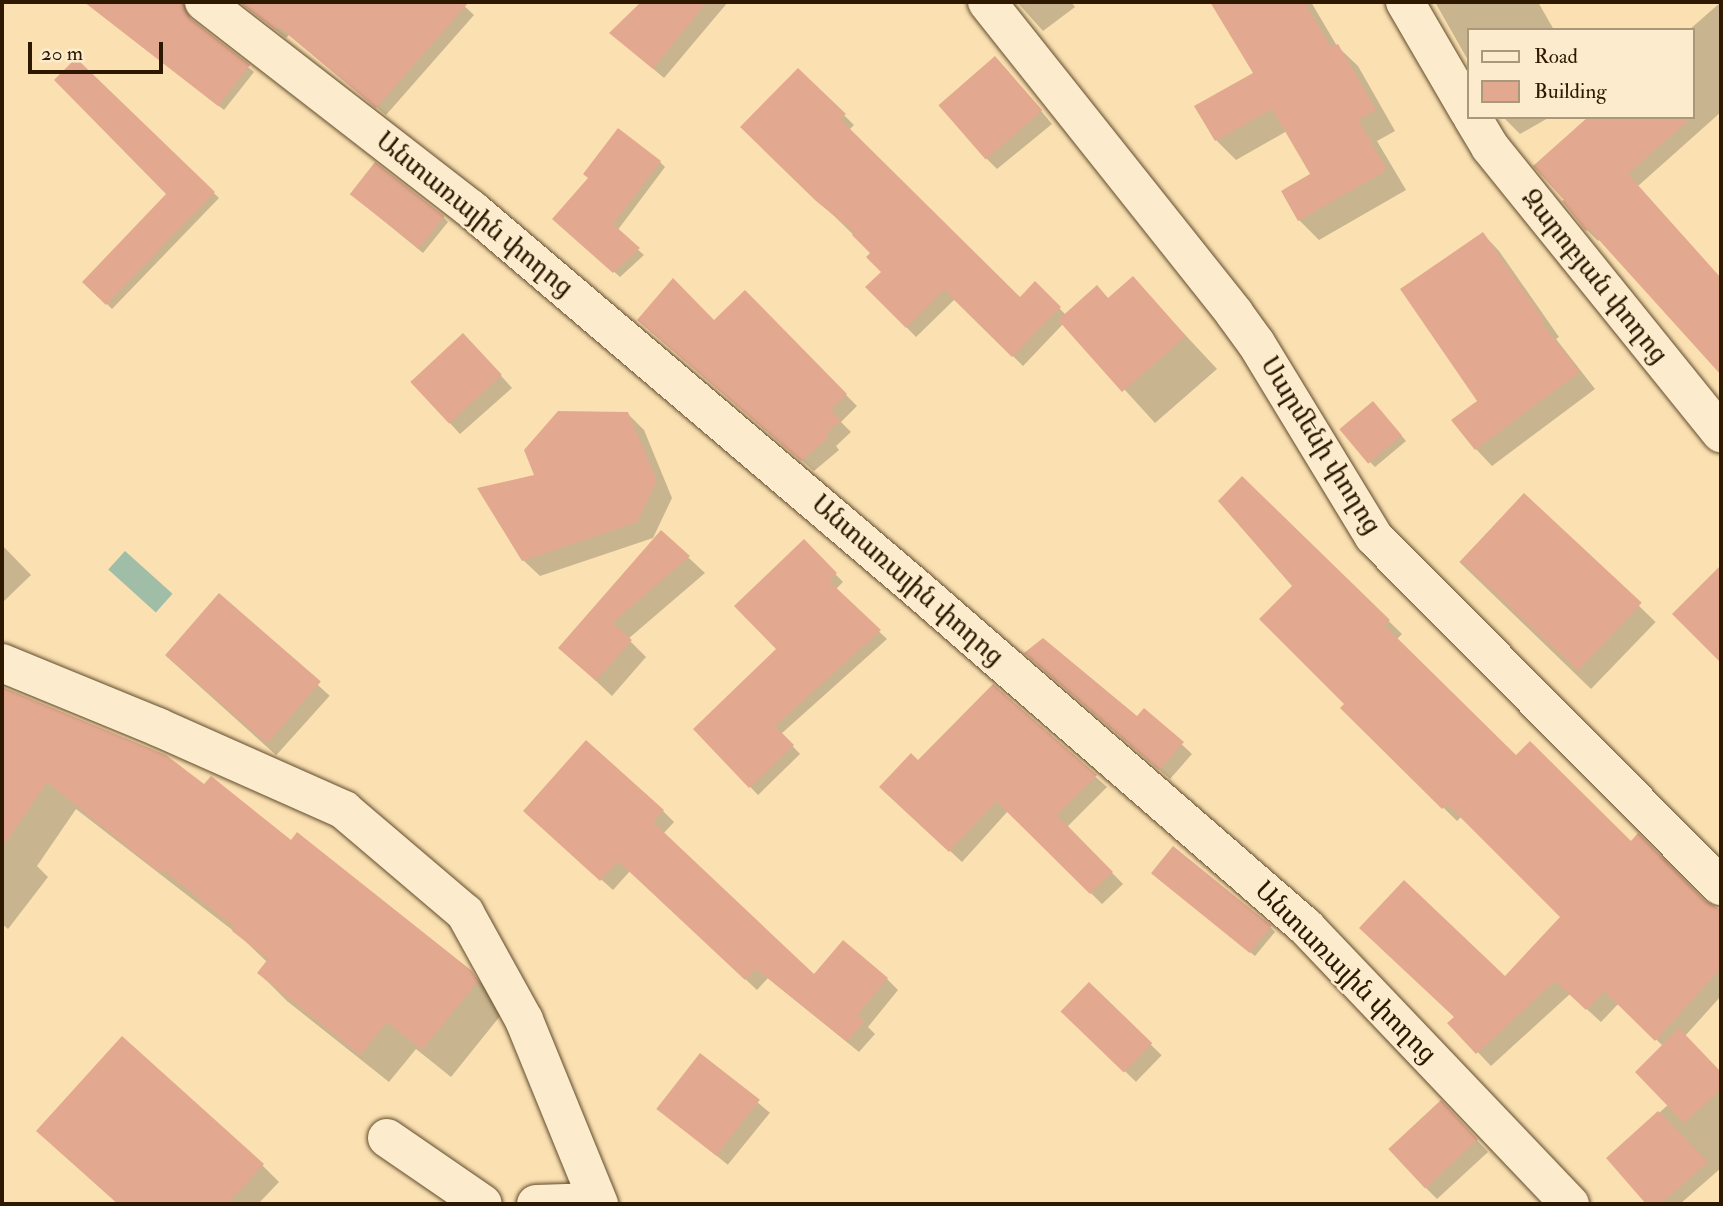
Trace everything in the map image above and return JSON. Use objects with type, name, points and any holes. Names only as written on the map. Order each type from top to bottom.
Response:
[{"type":"street","name":"Անտառային փողոց","points":[[204,2],[482,218],[914,586],[1296,918],[1570,1204]]},
{"type":"street","name":"Սարմենի փողոց","points":[[987,2],[1241,323],[1374,537],[1721,886]]},
{"type":"street","points":[[1405,2],[1468,110]]},
{"type":"street","name":"Զարոբյան փողոց","points":[[1473,119],[1490,147],[1721,433]]},
{"type":"street","points":[[2,663],[158,727],[344,810],[465,913],[524,1020],[598,1203],[536,1204]]},
{"type":"street","points":[[387,1138],[483,1204]]},
{"type":"shaded area","points":[[125,551],[173,594],[156,612],[108,570]]},
{"type":"building","points":[[84,2],[183,2],[191,19],[250,65],[218,106]]},
{"type":"building","points":[[239,2],[469,2],[376,108],[279,27],[276,30]]},
{"type":"building","points":[[641,2],[707,2],[653,69],[609,33]]},
{"type":"building","points":[[1210,2],[1304,2],[1331,47],[1338,44],[1376,110],[1358,120],[1387,170],[1298,221],[1281,191],[1310,174],[1272,109],[1215,141],[1194,106],[1253,73]]},
{"type":"building","points":[[995,56],[1042,110],[986,160],[938,105]]},
{"type":"building","points":[[76,58],[215,192],[106,305],[82,282],[166,194],[54,80]]},
{"type":"building","points":[[798,68],[846,114],[840,119],[1020,297],[1035,281],[1061,307],[1012,357],[944,290],[906,328],[865,287],[881,272],[866,257],[870,253],[852,235],[854,232],[816,201],[740,127]]},
{"type":"building","points":[[1586,119],[1690,119],[1628,174],[1721,278],[1721,375],[1589,229],[1586,231],[1562,201],[1564,200],[1533,166]]},
{"type":"building","points":[[618,128],[661,161],[613,224],[640,248],[613,273],[552,219],[588,178],[583,174]]},
{"type":"building","points":[[375,162],[444,216],[419,248],[350,194]]},
{"type":"building","points":[[1483,232],[1544,320],[1541,322],[1580,372],[1475,450],[1451,420],[1477,401],[1400,289]]},
{"type":"building","points":[[1133,276],[1186,336],[1122,392],[1058,320],[1097,285],[1108,298]]},
{"type":"building","points":[[673,278],[714,320],[745,290],[847,394],[831,410],[841,420],[826,434],[829,437],[801,461],[637,320]]},
{"type":"building","points":[[463,333],[502,375],[449,424],[410,382]]},
{"type":"building","points":[[1373,401],[1402,435],[1368,464],[1339,429]]},
{"type":"building","points":[[558,411],[628,412],[657,481],[637,522],[522,561],[477,488],[534,475],[524,450]]},
{"type":"building","points":[[1242,476],[1390,620],[1384,625],[1516,755],[1530,741],[1631,841],[1638,833],[1705,901],[1721,910],[1721,968],[1655,1041],[1604,991],[1586,1010],[1555,981],[1476,1054],[1447,1023],[1454,1017],[1359,928],[1404,880],[1505,976],[1560,917],[1447,804],[1442,809],[1340,708],[1344,704],[1259,619],[1292,586],[1218,501]]},
{"type":"building","points":[[1524,493],[1642,603],[1578,671],[1461,561]]},
{"type":"building","points":[[661,530],[690,556],[612,623],[632,640],[596,681],[558,648]]},
{"type":"building","points":[[804,539],[837,573],[829,581],[881,630],[775,726],[794,745],[749,788],[693,729],[776,649],[734,606]]},
{"type":"building","points":[[1721,565],[1721,663],[1672,614]]},
{"type":"building","points":[[219,593],[321,682],[267,743],[165,655]]},
{"type":"building","points":[[1043,638],[1137,716],[1144,708],[1184,742],[1159,770],[1024,653]]},
{"type":"building","points":[[993,684],[1097,775],[1057,815],[1113,872],[1090,894],[996,801],[949,852],[879,787],[911,753],[918,760]]},
{"type":"building","points":[[2,687],[166,755],[204,784],[211,776],[291,840],[297,832],[472,971],[478,981],[422,1050],[387,1022],[360,1055],[257,973],[268,959],[232,931],[235,928],[162,869],[160,873],[47,782],[2,848]]},
{"type":"building","points":[[586,740],[664,810],[653,822],[814,974],[843,940],[888,978],[857,1015],[865,1021],[847,1042],[756,969],[745,980],[618,861],[600,881],[523,811]]},
{"type":"building","points":[[1173,846],[1272,926],[1250,953],[1151,873]]},
{"type":"building","points":[[1089,982],[1152,1043],[1124,1073],[1061,1011]]},
{"type":"building","points":[[1679,1028],[1721,1072],[1721,1090],[1684,1123],[1635,1072]]},
{"type":"building","points":[[122,1036],[264,1164],[227,1204],[118,1204],[36,1131]]},
{"type":"building","points":[[700,1053],[760,1100],[716,1156],[656,1109]]},
{"type":"building","points":[[1441,1100],[1478,1139],[1425,1189],[1388,1149]]},
{"type":"building","points":[[1658,1111],[1708,1162],[1660,1204],[1646,1204],[1606,1158]]}]
